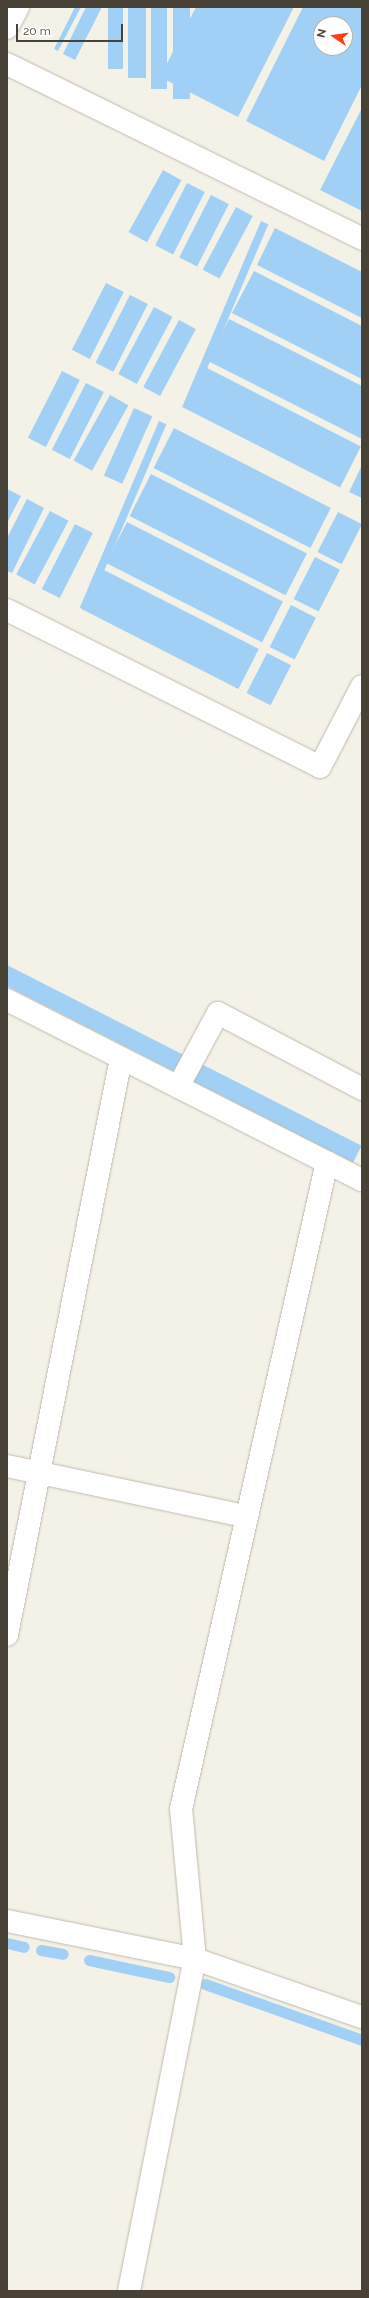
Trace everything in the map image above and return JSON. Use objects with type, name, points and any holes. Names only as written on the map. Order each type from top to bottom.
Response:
[{"type":"street","points":[[7,28],[18,7]]},
{"type":"street","points":[[7,64],[362,239]]},
{"type":"street","points":[[7,610],[320,768],[362,686]]},
{"type":"street","points":[[7,1000],[121,1058],[181,1082],[362,1180]]},
{"type":"street","points":[[181,1082],[218,1013],[362,1089]]},
{"type":"street","points":[[7,1635],[121,1058]]},
{"type":"street","points":[[129,2291],[195,1959],[181,1809],[245,1516],[327,1162]]},
{"type":"street","points":[[7,1466],[245,1516]]},
{"type":"street","points":[[7,1921],[195,1959],[362,2017]]},
{"type":"water","points":[[75,7],[81,7],[58,51],[54,49]]},
{"type":"water","points":[[86,7],[102,7],[75,60],[63,54]]},
{"type":"water","points":[[108,7],[123,7],[123,69],[108,69]]},
{"type":"water","points":[[128,7],[146,7],[146,78],[128,78]]},
{"type":"water","points":[[151,7],[167,7],[167,89],[151,89]]},
{"type":"water","points":[[173,7],[190,7],[190,99],[173,99]]},
{"type":"water","points":[[196,7],[294,7],[238,117],[160,77]]},
{"type":"water","points":[[303,7],[362,7],[362,85],[324,161],[246,121]]},
{"type":"water","points":[[362,108],[362,211],[320,190]]},
{"type":"water","points":[[163,170],[181,180],[147,242],[129,232]]},
{"type":"water","points":[[187,183],[205,192],[173,254],[155,245]]},
{"type":"water","points":[[211,195],[229,204],[197,266],[179,257]]},
{"type":"water","points":[[236,207],[253,216],[219,279],[203,270]]},
{"type":"water","points":[[261,221],[268,224],[189,410],[182,407]]},
{"type":"water","points":[[275,228],[362,272],[362,318],[257,265]]},
{"type":"water","points":[[254,271],[362,326],[362,379],[232,313]]},
{"type":"water","points":[[106,283],[124,292],[90,359],[72,350]]},
{"type":"water","points":[[130,295],[148,304],[113,372],[95,363]]},
{"type":"water","points":[[154,307],[173,317],[137,384],[118,374]]},
{"type":"water","points":[[229,319],[362,386],[362,439],[208,361]]},
{"type":"water","points":[[179,320],[196,329],[160,396],[143,387]]},
{"type":"water","points":[[205,367],[361,446],[340,487],[184,408]]},
{"type":"water","points":[[62,371],[80,380],[46,447],[28,438]]},
{"type":"water","points":[[86,383],[104,392],[70,459],[52,450]]},
{"type":"water","points":[[110,395],[128,405],[92,471],[74,461]]},
{"type":"water","points":[[134,408],[152,416],[122,484],[104,476]]},
{"type":"water","points":[[159,421],[166,424],[87,611],[80,608]]},
{"type":"water","points":[[174,428],[331,508],[310,548],[154,468]]},
{"type":"water","points":[[362,465],[362,498],[349,492]]},
{"type":"water","points":[[151,474],[307,553],[286,595],[130,516]]},
{"type":"water","points":[[7,489],[21,496],[7,523]]},
{"type":"water","points":[[27,499],[44,508],[12,573],[7,571],[7,538]]},
{"type":"water","points":[[50,511],[69,521],[35,584],[16,575]]},
{"type":"water","points":[[338,512],[362,524],[342,564],[318,552]]},
{"type":"water","points":[[127,522],[283,601],[262,642],[106,563]]},
{"type":"water","points":[[75,524],[93,533],[60,598],[42,589]]},
{"type":"water","points":[[315,557],[340,570],[319,612],[294,599]]},
{"type":"water","points":[[102,569],[259,649],[238,689],[82,609]]},
{"type":"water","points":[[291,605],[316,618],[295,660],[270,647]]},
{"type":"water","points":[[267,653],[291,665],[271,705],[247,693]]},
{"type":"water","points":[[7,965],[362,1146],[353,1163],[7,986]]},
{"type":"waterway","points":[[7,1943],[24,1947]]},
{"type":"waterway","points":[[41,1950],[63,1954]]},
{"type":"waterway","points":[[89,1960],[169,1977]]},
{"type":"waterway","points":[[205,1984],[362,2040]]}]
